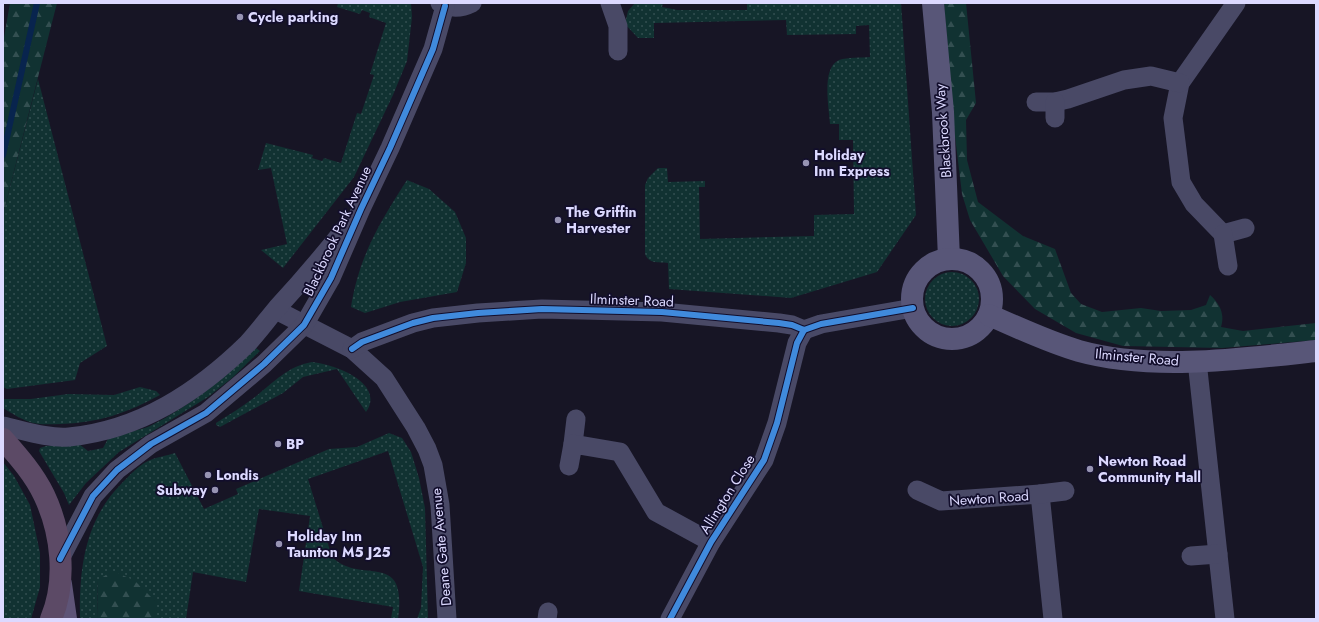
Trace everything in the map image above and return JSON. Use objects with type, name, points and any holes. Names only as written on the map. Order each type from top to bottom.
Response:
[{"type":"highway","points":[[3,438],[26,466],[44,495],[56,526],[61,584],[57,604],[51,619]]},
{"type":"main road","points":[[61,584],[66,619]]},
{"type":"street","points":[[443,4],[464,7],[472,3]]},
{"type":"street","points":[[610,3],[618,26],[618,51]]},
{"type":"street","name":"Blackbrook Way","points":[[933,3],[943,112],[949,259]]},
{"type":"street","points":[[1228,266],[1222,234],[1194,204],[1181,182],[1172,118],[1180,83],[1236,3]]},
{"type":"street","name":"Blackbrook Park Avenue","points":[[60,559],[93,496],[117,470],[151,444],[206,413],[264,364],[304,325],[331,278],[433,49],[443,4]]},
{"type":"street","points":[[1036,102],[1055,110],[1124,80],[1151,76],[1180,83]]},
{"type":"street","name":"Blackbrook Park Avenue","points":[[3,426],[67,437],[100,432],[140,421],[176,401],[211,377],[249,342],[314,268],[361,209]]},
{"type":"street","points":[[1222,234],[1245,228]]},
{"type":"street","points":[[949,259],[967,261],[978,268],[986,277],[991,290],[992,302],[989,315],[976,331],[964,337],[951,339],[940,337],[927,330],[918,319],[913,308],[913,290],[918,278],[926,268],[938,261],[949,259]]},
{"type":"street","points":[[804,330],[821,324],[913,308]]},
{"type":"street","name":"Ilminster Road","points":[[352,349],[366,340],[433,318],[542,309],[662,312],[779,323],[792,325],[804,330]]},
{"type":"street","name":"Deane Gate Avenue","points":[[276,310],[352,349],[384,378],[427,449],[433,465],[440,505],[447,619]]},
{"type":"street","name":"Ilminster Road","points":[[989,315],[1044,340],[1104,357],[1154,361],[1197,361],[1316,351]]},
{"type":"street","name":"Allington Close","points":[[674,618],[711,542],[764,460],[777,423],[797,343],[804,330]]},
{"type":"street","name":"Ilminster Road","points":[[1197,361],[1225,619]]},
{"type":"street","points":[[570,466],[576,419]]},
{"type":"street","name":"Allington Close","points":[[573,444],[620,452],[656,512],[711,542]]},
{"type":"street","name":"Newton Road","points":[[917,490],[941,501],[1065,491]]},
{"type":"street","name":"Newton Road","points":[[1040,494],[1053,619]]},
{"type":"street","points":[[1191,556],[1218,554]]},
{"type":"green space","points":[[10,3],[57,3],[3,214],[3,43]]},
{"type":"green space","points":[[338,3],[411,3],[412,17],[407,61],[393,95],[354,177],[283,268],[261,250],[287,244],[271,168],[258,170],[266,143],[313,155],[312,158],[322,161],[324,158],[341,163],[357,113],[361,114],[374,75],[370,74],[386,23],[369,17],[370,13],[362,10],[360,14],[337,7]]},
{"type":"green space","points":[[635,3],[663,3],[662,7],[677,10],[747,10],[747,3],[901,3],[916,215],[877,272],[791,298],[669,289],[668,263],[651,261],[645,254],[645,185],[648,178],[658,168],[667,168],[668,182],[705,181],[705,187],[699,187],[700,239],[814,236],[814,215],[854,214],[853,140],[839,140],[839,124],[830,124],[827,89],[828,79],[833,64],[843,59],[870,57],[869,25],[856,26],[856,34],[787,35],[786,20],[654,23],[654,38],[638,38],[625,24],[628,11]]},
{"type":"green space","points":[[944,3],[966,3],[976,103],[966,120],[967,160],[978,202],[1023,236],[1055,249],[1071,293],[1081,304],[1102,312],[1141,308],[1161,311],[1191,310],[1206,305],[1210,295],[1221,310],[1221,327],[1243,331],[1316,323],[1316,340],[1222,348],[1123,346],[1076,333],[1035,309],[1003,276],[970,220],[962,194],[954,128]]},
{"type":"green space","points":[[38,79],[107,346],[80,363],[75,380],[7,389],[3,387],[3,214]]},
{"type":"green space","points":[[407,180],[429,189],[455,212],[466,238],[466,263],[457,292],[400,302],[365,313],[351,307],[359,272],[372,240],[388,210]]},
{"type":"green space","points":[[947,272],[957,272],[967,276],[975,284],[979,294],[979,304],[975,314],[967,322],[957,326],[947,326],[937,322],[929,314],[925,304],[925,294],[929,284],[937,276]]},
{"type":"green space","points":[[256,348],[260,351],[232,378],[208,397],[119,452],[86,483],[69,505],[64,493],[39,451],[40,448],[46,446],[79,444],[88,451],[103,448],[109,437],[150,426],[179,410],[219,381]]},
{"type":"green space","points":[[312,362],[333,367],[344,371],[364,384],[369,392],[370,402],[366,412],[337,369],[303,377],[283,393],[220,427],[216,425],[216,423],[250,400],[288,371],[303,364]]},
{"type":"green space","points":[[140,387],[156,391],[160,395],[124,412],[87,422],[36,424],[21,419],[3,408],[3,399],[31,399],[68,394],[114,395]]},
{"type":"green space","points":[[389,433],[402,438],[411,452],[419,478],[425,508],[428,619],[417,619],[421,608],[423,567],[388,451],[308,479],[332,557],[344,565],[356,569],[380,572],[389,576],[396,583],[399,597],[398,619],[391,619],[393,607],[299,591],[310,516],[259,509],[246,582],[193,572],[186,619],[155,619],[155,601],[98,580],[97,619],[80,619],[83,563],[92,529],[110,497],[137,468],[144,463],[154,458],[175,453],[204,509],[238,494],[236,489],[329,449],[357,447]]},
{"type":"green space","points":[[3,462],[14,476],[30,505],[40,553],[40,587],[31,619],[3,619]]},
{"type":"green space","points":[[116,572],[135,581],[155,601],[155,619],[97,619],[98,580],[109,573]]},
{"type":"waterway","points":[[3,155],[37,3]]},
{"type":"cycle path","points":[[60,559],[93,496],[117,470],[151,444],[206,413],[264,364],[304,325],[331,278],[390,148],[433,49],[445,6]]},
{"type":"cycle path","points":[[352,349],[362,342],[413,323],[433,318],[478,313],[542,309],[662,312],[779,323],[792,325],[804,330],[821,324],[913,308]]},
{"type":"cycle path","points":[[670,619],[711,542],[764,460],[777,423],[797,343],[804,330]]},
{"type":"place","name":"Cycle parking","points":[[240,17]]},
{"type":"place","name":"Holiday Inn Express","points":[[806,163]]},
{"type":"place","name":"The Griffin Harvester","points":[[558,220]]},
{"type":"place","name":"BP","points":[[278,444]]},
{"type":"place","name":"Newton Road Community Hall","points":[[1090,469]]},
{"type":"place","name":"Londis","points":[[208,475]]},
{"type":"place","name":"Subway","points":[[215,490]]},
{"type":"place","name":"Holiday Inn Taunton M5 J25","points":[[279,544]]}]
